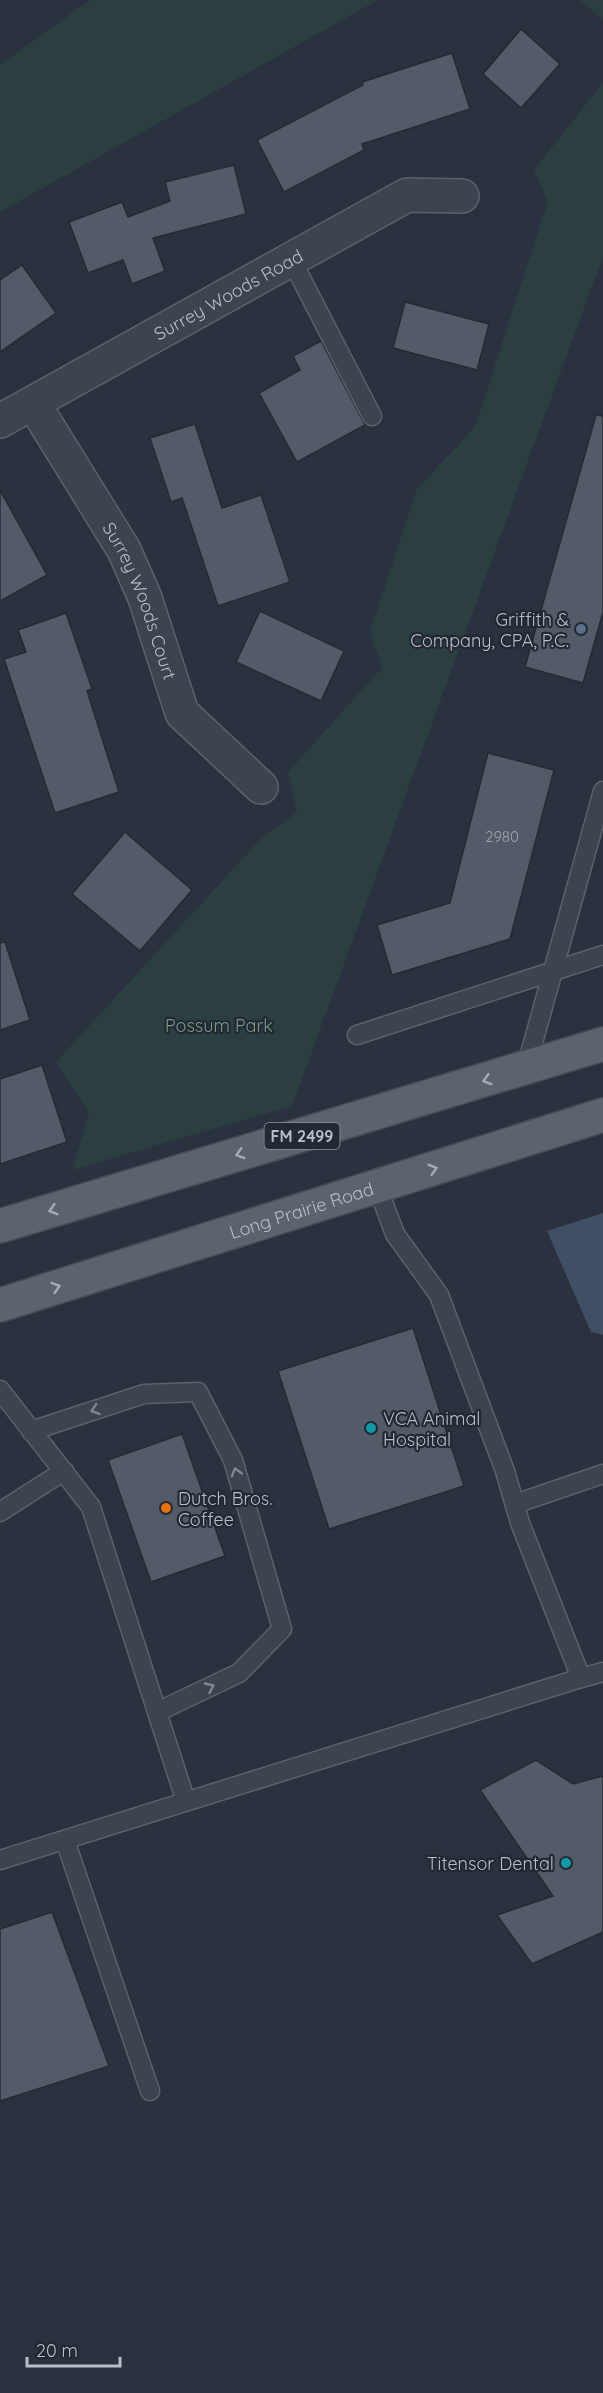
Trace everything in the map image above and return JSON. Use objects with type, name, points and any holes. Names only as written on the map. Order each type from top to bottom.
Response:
[{"type":"main road","name":"FM 2499","points":[[0,1226],[603,1044]]},
{"type":"main road","name":"Long Prairie Road","points":[[0,1305],[603,1115]]},
{"type":"street","name":"Surrey Woods Road","points":[[0,421],[407,195],[462,196]]},
{"type":"street","name":"Surrey Woods Court","points":[[33,403],[124,550],[145,598],[182,713],[261,787]]},
{"type":"lane","points":[[291,260],[372,416]]},
{"type":"lane","points":[[526,1068],[603,791]]},
{"type":"lane","points":[[357,1035],[603,955]]},
{"type":"lane","points":[[377,1186],[395,1234],[439,1295],[514,1504],[581,1678]]},
{"type":"lane","points":[[0,1390],[91,1508],[186,1802]]},
{"type":"lane","points":[[32,1431],[144,1394],[198,1392],[233,1460],[282,1629],[239,1674],[157,1712]]},
{"type":"lane","points":[[0,1512],[64,1471]]},
{"type":"lane","points":[[514,1504],[603,1474]]},
{"type":"lane","points":[[0,1860],[603,1672]]},
{"type":"lane","points":[[65,1840],[150,2091]]},
{"type":"green space","points":[[90,0],[378,0],[0,212],[0,65]]},
{"type":"green space","points":[[580,0],[603,0],[603,20]]},
{"type":"green space","name":"Possum Park","points":[[603,83],[603,256],[292,1106],[72,1170],[89,1113],[56,1062],[260,840],[297,812],[288,772],[382,668],[370,632],[417,489],[475,427],[548,201],[534,170]]},
{"type":"water","points":[[603,1213],[603,1335],[591,1332],[547,1231]]},
{"type":"building","points":[[521,29],[560,64],[521,108],[483,74]]},
{"type":"building","points":[[452,53],[470,109],[362,144],[364,150],[284,192],[257,140],[363,85],[362,82]]},
{"type":"building","points":[[234,165],[246,214],[153,238],[165,271],[132,284],[123,260],[88,273],[69,222],[122,202],[128,217],[170,201],[165,182]]},
{"type":"building","points":[[22,265],[56,313],[0,352],[0,280]]},
{"type":"building","points":[[405,302],[489,324],[477,370],[393,348]]},
{"type":"building","points":[[321,341],[365,425],[297,462],[259,393],[300,370],[293,356]]},
{"type":"building","points":[[596,415],[603,416],[603,612],[583,683],[525,667]]},
{"type":"building","points":[[195,424],[222,508],[261,495],[290,582],[218,606],[182,498],[171,502],[150,438]]},
{"type":"building","points":[[0,490],[47,575],[0,601]]},
{"type":"building","points":[[260,611],[344,651],[321,701],[236,662]]},
{"type":"building","points":[[66,613],[92,689],[87,691],[119,792],[55,813],[4,659],[26,652],[18,630]]},
{"type":"building","points":[[488,753],[554,770],[510,939],[392,975],[377,925],[450,903]]},
{"type":"building","points":[[125,832],[192,890],[140,951],[72,894]]},
{"type":"building","points":[[5,942],[30,1020],[0,1030],[0,943]]},
{"type":"building","points":[[42,1065],[67,1142],[0,1164],[0,1079]]},
{"type":"building","name":"VCA Animal Hospital","points":[[413,1328],[464,1486],[329,1529],[278,1371]]},
{"type":"building","name":"Dutch Bros. Coffee","points":[[182,1434],[225,1556],[151,1582],[108,1460]]},
{"type":"building","name":"Titensor Dental","points":[[536,1760],[573,1784],[603,1776],[603,1932],[532,1964],[497,1915],[553,1896],[480,1790]]},
{"type":"building","points":[[52,1912],[109,2066],[0,2101],[0,1929]]},
{"type":"place","name":"Griffith & Company, CPA, P.C.","points":[[581,629]]},
{"type":"place","name":"VCA Animal Hospital","points":[[371,1428]]},
{"type":"place","name":"Dutch Bros. Coffee","points":[[166,1508]]},
{"type":"place","name":"Titensor Dental","points":[[566,1863]]}]
